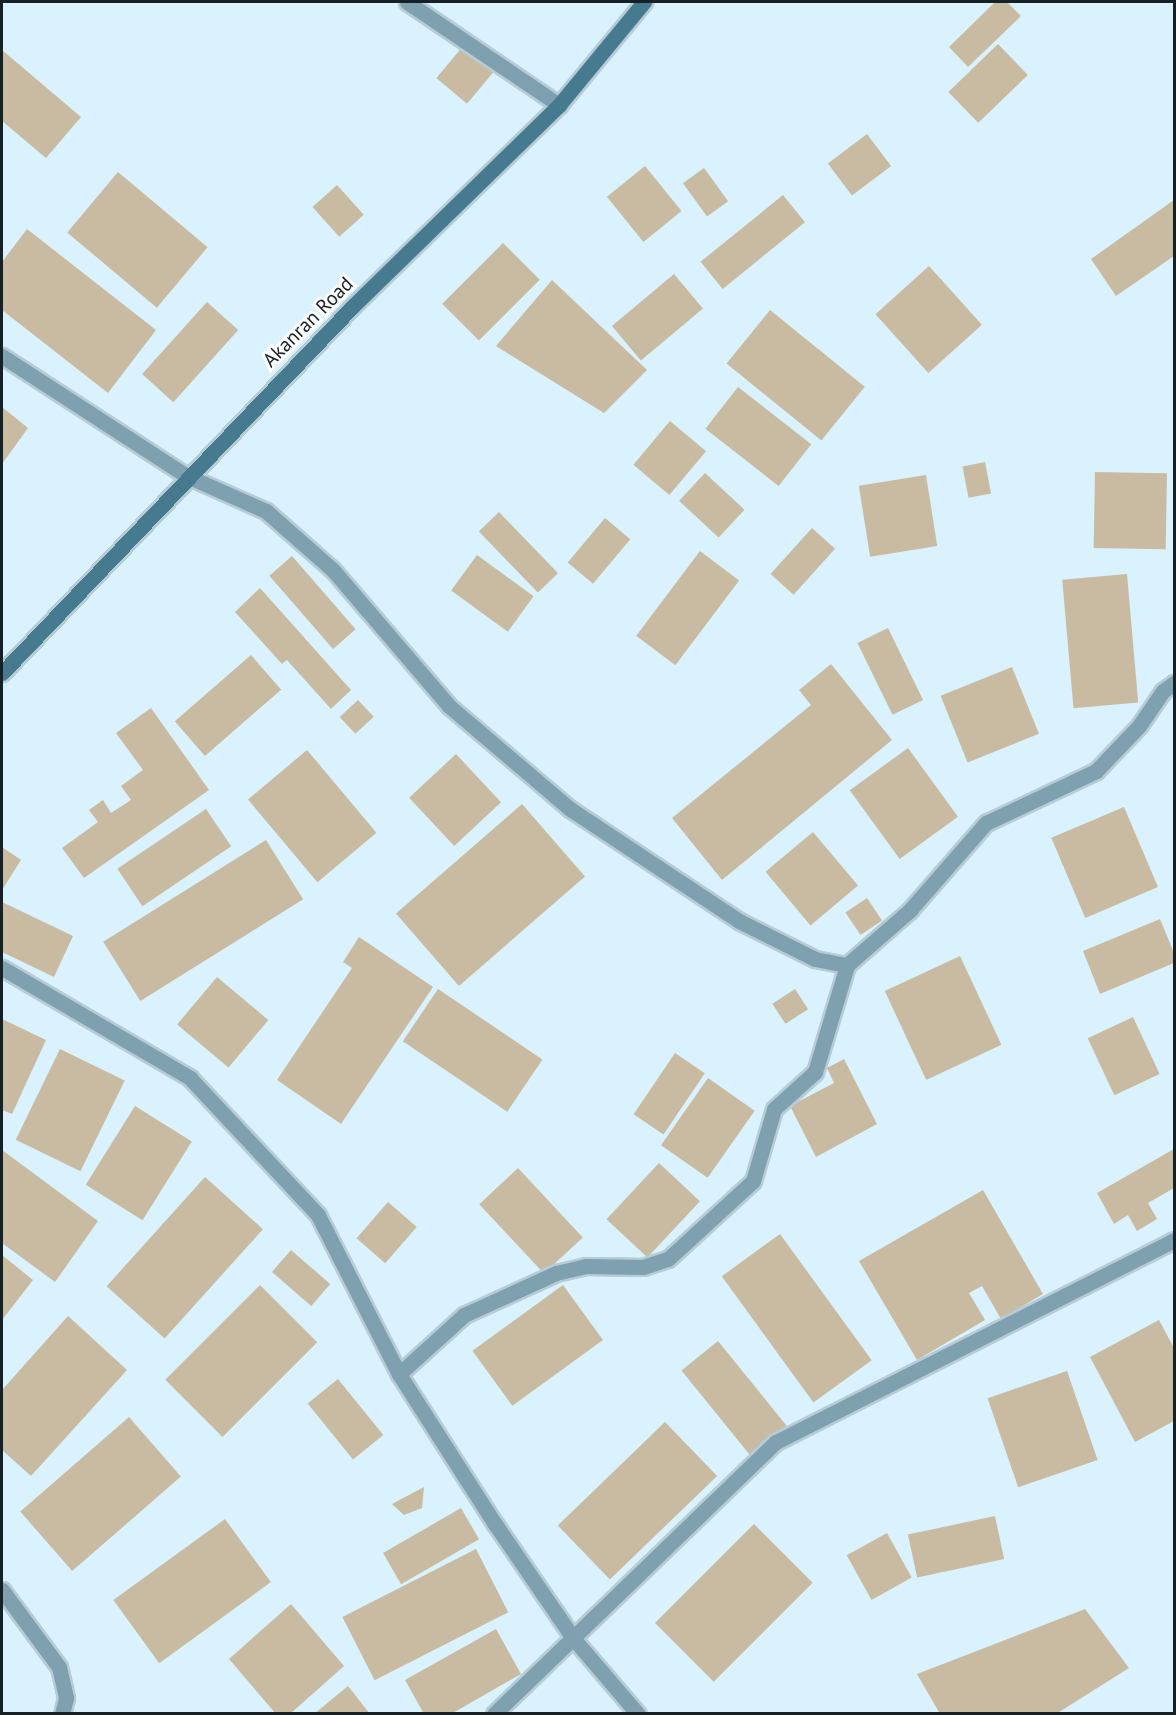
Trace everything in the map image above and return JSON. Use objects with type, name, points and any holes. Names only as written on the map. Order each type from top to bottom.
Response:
[{"type":"main road","name":"Akanran Road","points":[[2,673],[187,476],[351,308],[559,105],[644,2]]},
{"type":"street","points":[[407,2],[559,105]]},
{"type":"street","points":[[2,356],[187,476],[266,511],[333,570],[449,706],[570,809],[739,921],[815,959],[847,964]]},
{"type":"street","points":[[399,1374],[464,1315],[556,1272],[585,1266],[643,1267],[668,1259],[677,1251],[753,1181],[774,1109],[815,1072],[847,964],[910,910],[986,823],[1096,771],[1139,726],[1163,691],[1174,683]]},
{"type":"street","points":[[2,968],[190,1078],[318,1215],[399,1374],[573,1638],[638,1713]]},
{"type":"street","points":[[494,1713],[776,1442],[1174,1240]]},
{"type":"street","points":[[2,1590],[59,1667],[66,1698],[62,1713]]},
{"type":"building","points":[[995,2],[1007,2],[1021,16],[968,67],[949,47]]},
{"type":"building","points":[[998,44],[1028,75],[978,123],[948,92]]},
{"type":"building","points":[[464,45],[495,71],[467,104],[436,78]]},
{"type":"building","points":[[2,50],[81,117],[46,158],[2,121]]},
{"type":"building","points":[[867,134],[891,166],[852,195],[828,163]]},
{"type":"building","points":[[645,166],[682,211],[643,242],[607,197]]},
{"type":"building","points":[[704,168],[728,201],[707,216],[683,183]]},
{"type":"building","points":[[118,172],[208,247],[157,308],[67,233]]},
{"type":"building","points":[[337,185],[364,215],[339,237],[312,207]]},
{"type":"building","points":[[783,195],[805,222],[723,289],[701,262]]},
{"type":"building","points":[[1174,200],[1174,256],[1116,296],[1091,259]]},
{"type":"building","points":[[27,229],[156,330],[108,393],[2,310],[2,262]]},
{"type":"building","points":[[503,243],[540,280],[479,341],[442,304]]},
{"type":"building","points":[[929,266],[982,325],[928,373],[875,314]]},
{"type":"building","points":[[674,274],[703,308],[641,361],[612,326]]},
{"type":"building","points":[[552,280],[647,370],[604,413],[496,346]]},
{"type":"building","points":[[207,302],[238,330],[173,402],[142,374]]},
{"type":"building","points":[[770,310],[865,387],[821,440],[727,364]]},
{"type":"building","points":[[738,387],[811,444],[779,486],[705,429]]},
{"type":"building","points":[[2,407],[28,428],[2,464]]},
{"type":"building","points":[[670,421],[706,451],[669,495],[633,465]]},
{"type":"building","points":[[985,462],[991,493],[969,498],[962,466]]},
{"type":"building","points":[[1095,472],[1167,473],[1166,549],[1094,548]]},
{"type":"building","points":[[705,473],[744,510],[719,538],[679,501]]},
{"type":"building","points":[[926,475],[937,546],[870,557],[859,486]]},
{"type":"building","points":[[499,512],[558,573],[538,593],[479,531]]},
{"type":"building","points":[[605,518],[630,539],[593,584],[568,562]]},
{"type":"building","points":[[812,528],[835,549],[794,595],[771,574]]},
{"type":"building","points":[[700,551],[739,580],[675,665],[636,636]]},
{"type":"building","points":[[477,555],[534,596],[508,632],[451,591]]},
{"type":"building","points":[[292,556],[356,629],[333,649],[269,576]]},
{"type":"building","points":[[1127,574],[1138,703],[1073,708],[1062,580]]},
{"type":"building","points":[[260,588],[351,690],[331,709],[287,660],[282,664],[235,612]]},
{"type":"building","points":[[888,628],[923,700],[893,715],[857,643]]},
{"type":"building","points":[[251,655],[281,690],[205,756],[175,721]]},
{"type":"building","points":[[831,664],[892,740],[722,880],[672,818],[811,705],[799,690]]},
{"type":"building","points":[[1012,667],[1039,734],[968,763],[941,696]]},
{"type":"building","points":[[358,700],[374,717],[355,734],[340,717]]},
{"type":"building","points":[[151,708],[209,790],[84,878],[62,848],[98,822],[89,810],[103,800],[111,813],[131,800],[121,786],[143,770],[116,733]]},
{"type":"building","points":[[908,748],[958,817],[900,859],[850,790]]},
{"type":"building","points":[[307,750],[376,833],[317,882],[248,799]]},
{"type":"building","points":[[456,754],[501,802],[454,846],[409,798]]},
{"type":"building","points":[[522,804],[585,876],[459,986],[396,914]]},
{"type":"building","points":[[1124,807],[1158,887],[1085,918],[1051,838]]},
{"type":"building","points":[[206,809],[231,846],[142,906],[117,869]]},
{"type":"building","points":[[813,832],[858,886],[811,925],[766,872]]},
{"type":"building","points":[[266,840],[303,899],[140,1001],[103,942]]},
{"type":"building","points":[[2,847],[21,860],[2,890]]},
{"type":"building","points":[[867,898],[882,920],[861,935],[845,913]]},
{"type":"building","points":[[2,902],[73,936],[54,977],[2,952]]},
{"type":"building","points":[[1160,919],[1174,953],[1174,963],[1100,994],[1083,951]]},
{"type":"building","points":[[359,937],[433,987],[341,1124],[277,1080],[352,968],[343,962]]},
{"type":"building","points":[[960,956],[1001,1045],[926,1080],[885,991]]},
{"type":"building","points":[[217,977],[268,1020],[228,1068],[177,1024]]},
{"type":"building","points":[[438,989],[542,1059],[507,1112],[403,1041]]},
{"type":"building","points":[[795,989],[808,1009],[785,1024],[772,1004]]},
{"type":"building","points":[[1133,1017],[1160,1074],[1114,1095],[1088,1038]]},
{"type":"building","points":[[2,1019],[46,1040],[12,1114],[2,1110]]},
{"type":"building","points":[[60,1049],[125,1081],[80,1171],[16,1140]]},
{"type":"building","points":[[675,1053],[705,1073],[663,1134],[634,1114]]},
{"type":"building","points":[[844,1059],[877,1124],[816,1157],[790,1106],[834,1083],[827,1068]]},
{"type":"building","points":[[708,1078],[755,1111],[708,1178],[661,1145]]},
{"type":"building","points":[[135,1106],[192,1142],[143,1220],[86,1185]]},
{"type":"building","points":[[1174,1149],[1174,1188],[1148,1203],[1157,1219],[1137,1231],[1128,1215],[1114,1224],[1097,1193]]},
{"type":"building","points":[[2,1150],[98,1221],[55,1282],[2,1243]]},
{"type":"building","points":[[659,1163],[700,1201],[647,1258],[606,1219]]},
{"type":"building","points":[[518,1168],[583,1237],[544,1274],[479,1204]]},
{"type":"building","points":[[205,1177],[263,1229],[165,1338],[107,1286]]},
{"type":"building","points":[[983,1190],[1043,1294],[1001,1319],[982,1286],[969,1293],[985,1320],[917,1360],[859,1261]]},
{"type":"building","points":[[388,1202],[417,1227],[385,1263],[357,1238]]},
{"type":"building","points":[[780,1234],[872,1360],[813,1403],[722,1276]]},
{"type":"building","points":[[291,1250],[330,1284],[311,1306],[272,1272]]},
{"type":"building","points":[[2,1255],[33,1280],[2,1320]]},
{"type":"building","points":[[260,1285],[317,1342],[223,1437],[165,1380]]},
{"type":"building","points":[[563,1285],[603,1340],[512,1406],[472,1351]]},
{"type":"building","points":[[68,1316],[127,1370],[31,1476],[2,1450],[2,1390]]},
{"type":"building","points":[[1159,1320],[1174,1348],[1174,1421],[1135,1442],[1090,1357]]},
{"type":"building","points":[[718,1341],[787,1426],[750,1455],[681,1371]]},
{"type":"building","points":[[1067,1371],[1098,1460],[1018,1487],[988,1398]]},
{"type":"building","points":[[338,1379],[383,1435],[353,1459],[308,1404]]},
{"type":"building","points":[[129,1417],[181,1477],[72,1571],[20,1511]]},
{"type":"building","points":[[665,1422],[717,1476],[610,1579],[558,1526]]},
{"type":"building","points":[[424,1487],[422,1508],[404,1515],[392,1504]]},
{"type":"building","points":[[461,1508],[479,1539],[401,1584],[383,1553]]},
{"type":"building","points":[[995,1516],[1004,1559],[917,1578],[908,1535]]},
{"type":"building","points":[[225,1519],[271,1582],[159,1663],[113,1600]]},
{"type":"building","points":[[754,1524],[813,1583],[714,1682],[655,1623]]},
{"type":"building","points":[[887,1533],[912,1578],[871,1600],[847,1555]]},
{"type":"building","points":[[476,1549],[508,1612],[375,1680],[342,1617]]},
{"type":"building","points":[[291,1604],[344,1666],[290,1714],[276,1714],[229,1659]]},
{"type":"building","points":[[1085,1609],[1129,1668],[1056,1714],[940,1714],[917,1674]]},
{"type":"building","points":[[496,1629],[521,1674],[451,1714],[424,1714],[405,1680]]},
{"type":"building","points":[[348,1686],[370,1714],[314,1714]]}]
